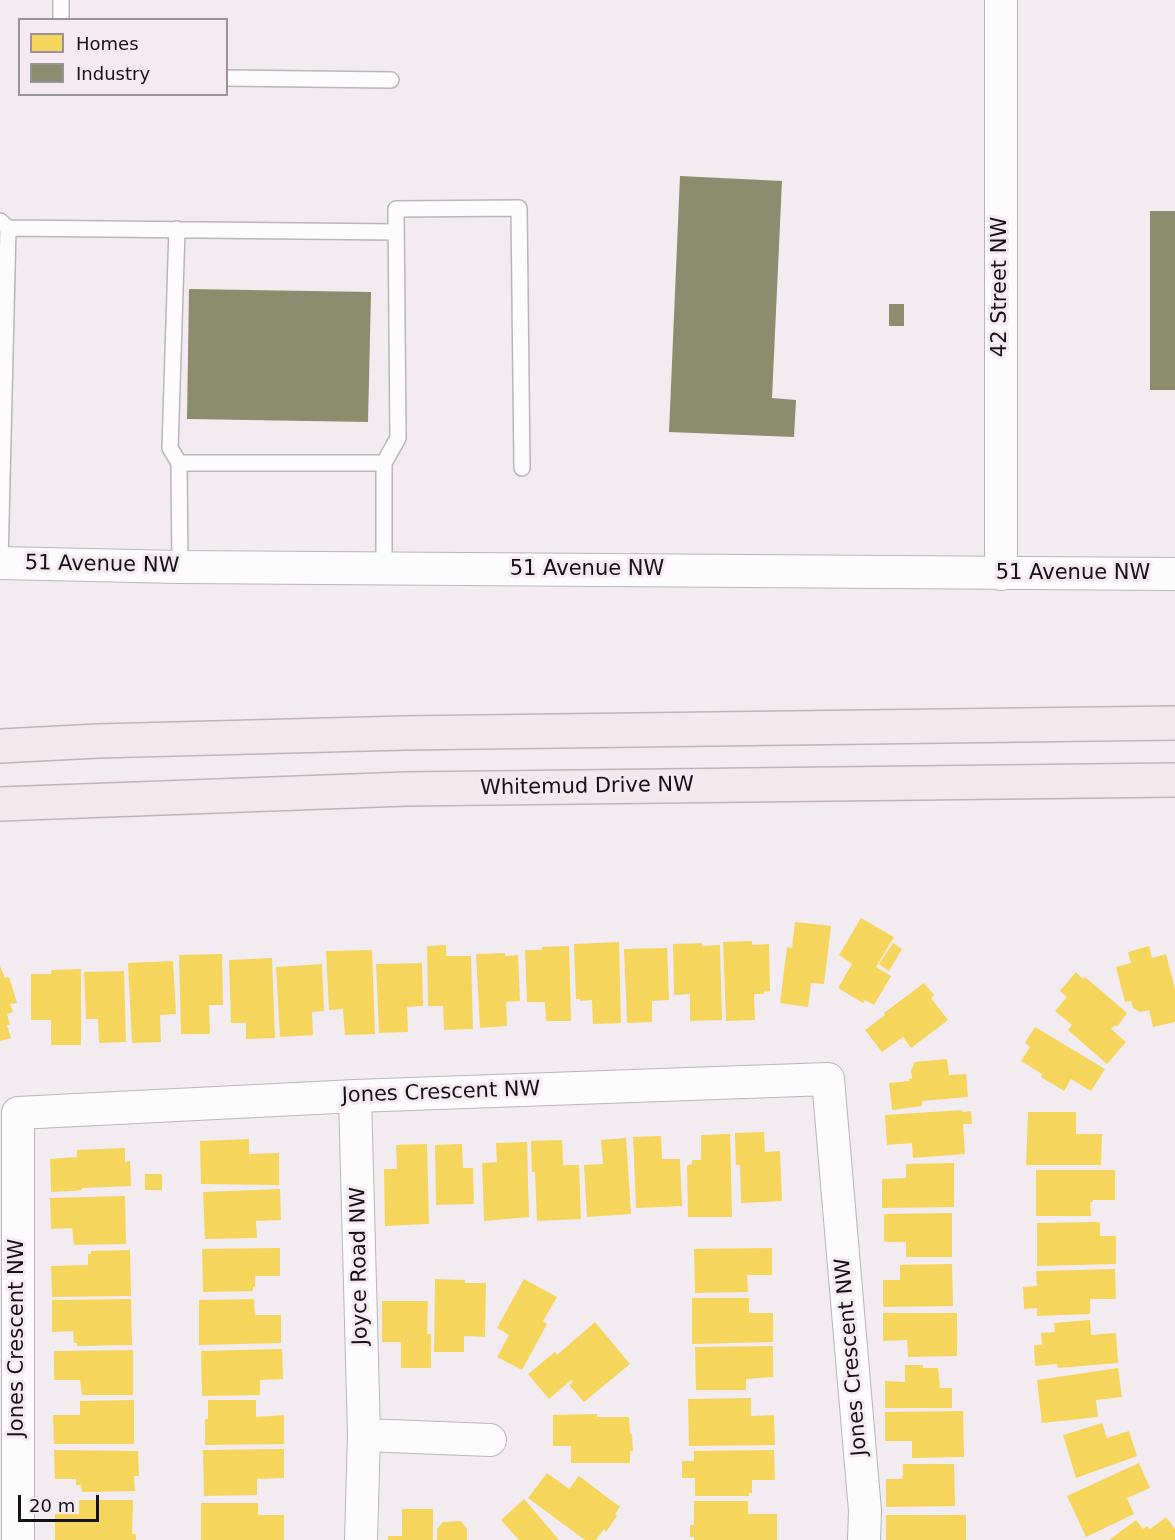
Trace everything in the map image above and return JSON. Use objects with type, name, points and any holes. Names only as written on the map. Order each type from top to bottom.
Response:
[{"type":"highway","points":[[0,746],[98,741],[404,733],[1175,723]]},
{"type":"highway","name":"Whitemud Drive NW","points":[[0,804],[406,789],[1175,780]]},
{"type":"street","name":"42 Street NW","points":[[1001,574],[1002,0]]},
{"type":"street","name":"51 Avenue NW","points":[[0,563],[384,569],[1175,574]]},
{"type":"street","name":"Jones Crescent NW","points":[[18,1540],[18,1113],[356,1096],[828,1079],[865,1511],[864,1540]]},
{"type":"street","name":"Joyce Road NW","points":[[356,1096],[364,1436],[361,1540]]},
{"type":"street","points":[[364,1436],[490,1440]]},
{"type":"lane","points":[[61,0],[61,18]]},
{"type":"lane","points":[[228,78],[392,80]]},
{"type":"lane","points":[[384,569],[384,463],[398,438],[396,209],[519,208],[522,468]]},
{"type":"lane","points":[[0,563],[4,225],[396,232]]},
{"type":"lane","points":[[177,229],[170,448],[179,463],[180,567]]},
{"type":"lane","points":[[179,463],[384,463]]},
{"type":"building: Homes","points":[[861,918],[894,937],[876,967],[891,976],[874,1005],[865,1000],[863,1003],[838,988],[852,964],[839,955]]},
{"type":"building: Homes","points":[[795,922],[831,926],[824,984],[811,983],[808,1007],[780,1003],[787,947],[792,948]]},
{"type":"building: Homes","points":[[752,941],[752,945],[769,944],[770,991],[764,991],[764,994],[754,994],[755,1020],[726,1021],[723,942]]},
{"type":"building: Homes","points":[[619,942],[621,1023],[593,1024],[592,1000],[576,999],[574,944]]},
{"type":"building: Homes","points":[[702,943],[702,946],[720,945],[722,1020],[690,1021],[690,994],[674,995],[673,944]]},
{"type":"building: Homes","points":[[893,943],[902,949],[889,971],[879,964]]},
{"type":"building: Homes","points":[[446,945],[446,956],[471,956],[473,1029],[444,1030],[443,1006],[428,1006],[427,946]]},
{"type":"building: Homes","points":[[569,946],[571,1021],[546,1021],[545,1002],[527,1002],[525,950]]},
{"type":"building: Homes","points":[[1149,946],[1152,958],[1166,954],[1175,989],[1175,1022],[1153,1027],[1149,1010],[1140,1012],[1133,1008],[1131,1001],[1125,1002],[1116,967],[1131,963],[1128,952]]},
{"type":"building: Homes","points":[[667,948],[669,1000],[652,1001],[652,1022],[627,1023],[624,949]]},
{"type":"building: Homes","points":[[372,950],[375,1034],[345,1035],[343,1009],[329,1010],[326,951]]},
{"type":"building: Homes","points":[[505,953],[505,956],[518,955],[520,1001],[506,1002],[507,1026],[480,1028],[476,954]]},
{"type":"building: Homes","points":[[222,954],[223,1005],[209,1005],[210,1034],[181,1034],[179,955]]},
{"type":"building: Homes","points":[[272,958],[275,1038],[246,1039],[246,1023],[231,1023],[229,960]]},
{"type":"building: Homes","points":[[173,961],[176,1014],[160,1015],[161,1042],[132,1043],[128,963]]},
{"type":"building: Homes","points":[[422,963],[423,1006],[407,1007],[408,1032],[379,1033],[376,964]]},
{"type":"building: Homes","points":[[322,964],[324,1011],[312,1012],[313,1035],[280,1037],[276,967]]},
{"type":"building: Homes","points":[[0,966],[5,978],[9,977],[17,1003],[10,1004],[13,1012],[7,1014],[10,1025],[7,1025],[11,1038],[0,1041]]},
{"type":"building: Homes","points":[[81,969],[81,1045],[51,1045],[51,1020],[31,1020],[31,974],[51,974],[51,970]]},
{"type":"building: Homes","points":[[124,971],[126,1042],[99,1043],[98,1019],[86,1019],[84,972]]},
{"type":"building: Homes","points":[[1076,972],[1127,1013],[1117,1027],[1115,1025],[1111,1029],[1126,1042],[1107,1064],[1068,1030],[1072,1025],[1055,1011],[1067,997],[1060,991]]},
{"type":"building: Homes","points":[[924,983],[934,995],[931,998],[948,1020],[911,1048],[903,1037],[882,1052],[865,1030]]},
{"type":"building: Homes","points":[[1035,1027],[1105,1069],[1091,1091],[1071,1079],[1064,1091],[1021,1061],[1030,1047],[1025,1043]]},
{"type":"building: Homes","points":[[947,1059],[949,1075],[966,1074],[968,1097],[922,1101],[922,1106],[892,1110],[889,1083],[909,1081],[912,1078],[911,1070],[915,1062]]},
{"type":"building: Homes","points":[[962,1110],[963,1112],[971,1111],[972,1124],[963,1124],[965,1154],[913,1158],[912,1143],[887,1145],[885,1115]]},
{"type":"building: Homes","points":[[1028,1112],[1076,1112],[1076,1134],[1102,1134],[1101,1165],[1026,1165]]},
{"type":"building: Homes","points":[[764,1132],[765,1152],[780,1151],[782,1201],[741,1203],[740,1165],[736,1165],[735,1133]]},
{"type":"building: Homes","points":[[730,1134],[732,1217],[688,1217],[687,1165],[692,1164],[692,1160],[701,1160],[701,1135]]},
{"type":"building: Homes","points":[[661,1136],[662,1159],[680,1159],[682,1206],[636,1208],[633,1137]]},
{"type":"building: Homes","points":[[626,1138],[631,1214],[587,1217],[584,1165],[603,1164],[601,1140]]},
{"type":"building: Homes","points":[[249,1139],[249,1154],[279,1153],[279,1185],[201,1184],[200,1141]]},
{"type":"building: Homes","points":[[562,1140],[563,1165],[579,1165],[581,1219],[537,1221],[531,1141]]},
{"type":"building: Homes","points":[[527,1142],[529,1217],[484,1221],[482,1163],[497,1162],[496,1143]]},
{"type":"building: Homes","points":[[427,1144],[429,1224],[385,1226],[384,1169],[397,1169],[396,1145]]},
{"type":"building: Homes","points":[[462,1144],[463,1168],[473,1168],[474,1204],[436,1205],[435,1145]]},
{"type":"building: Homes","points":[[125,1148],[125,1162],[130,1161],[131,1186],[51,1192],[50,1159],[77,1157],[77,1150]]},
{"type":"building: Homes","points":[[954,1163],[954,1207],[882,1208],[882,1179],[906,1178],[906,1164]]},
{"type":"building: Homes","points":[[1036,1170],[1115,1170],[1115,1200],[1090,1202],[1091,1216],[1036,1216]]},
{"type":"building: Homes","points":[[145,1174],[162,1174],[162,1190],[145,1190]]},
{"type":"building: Homes","points":[[280,1189],[281,1220],[256,1221],[257,1238],[205,1239],[203,1192]]},
{"type":"building: Homes","points":[[125,1196],[126,1244],[74,1245],[72,1228],[51,1229],[50,1198]]},
{"type":"building: Homes","points":[[952,1213],[952,1257],[906,1257],[906,1242],[884,1242],[884,1214]]},
{"type":"building: Homes","points":[[1100,1222],[1100,1236],[1116,1236],[1116,1264],[1037,1266],[1037,1223]]},
{"type":"building: Homes","points":[[280,1248],[280,1276],[255,1276],[253,1291],[203,1292],[202,1249]]},
{"type":"building: Homes","points":[[772,1248],[772,1275],[747,1275],[748,1292],[695,1293],[694,1249]]},
{"type":"building: Homes","points":[[130,1250],[131,1296],[52,1297],[51,1266],[88,1265],[88,1254],[91,1254],[91,1251]]},
{"type":"building: Homes","points":[[952,1264],[953,1306],[883,1307],[883,1280],[900,1280],[900,1265]]},
{"type":"building: Homes","points":[[1115,1269],[1116,1299],[1090,1299],[1090,1314],[1037,1316],[1037,1308],[1024,1309],[1023,1287],[1037,1286],[1036,1271]]},
{"type":"building: Homes","points":[[435,1279],[486,1283],[485,1337],[464,1336],[464,1352],[434,1352]]},
{"type":"building: Homes","points":[[524,1279],[557,1297],[543,1321],[547,1324],[522,1370],[497,1357],[509,1335],[497,1328]]},
{"type":"building: Homes","points":[[692,1298],[749,1298],[749,1313],[773,1313],[773,1342],[692,1344]]},
{"type":"building: Homes","points":[[131,1299],[132,1345],[77,1346],[77,1343],[74,1343],[73,1331],[52,1332],[52,1300]]},
{"type":"building: Homes","points":[[254,1299],[255,1315],[281,1315],[281,1343],[199,1345],[199,1300]]},
{"type":"building: Homes","points":[[382,1301],[428,1301],[427,1334],[431,1334],[431,1368],[401,1368],[401,1342],[382,1342]]},
{"type":"building: Homes","points":[[883,1313],[957,1313],[957,1356],[908,1357],[907,1340],[883,1341]]},
{"type":"building: Homes","points":[[1090,1320],[1091,1335],[1116,1333],[1118,1363],[1058,1368],[1057,1364],[1035,1366],[1034,1345],[1042,1345],[1041,1333],[1055,1332],[1054,1323]]},
{"type":"building: Homes","points":[[595,1322],[630,1364],[584,1402],[569,1385],[573,1382],[571,1380],[549,1399],[528,1374],[555,1352],[557,1355]]},
{"type":"building: Homes","points":[[773,1346],[773,1377],[746,1379],[746,1390],[696,1390],[695,1347]]},
{"type":"building: Homes","points":[[282,1349],[283,1379],[260,1380],[260,1395],[202,1396],[201,1351]]},
{"type":"building: Homes","points":[[133,1350],[133,1395],[82,1395],[80,1380],[54,1380],[54,1351]]},
{"type":"building: Homes","points":[[905,1365],[938,1368],[940,1388],[952,1388],[952,1408],[885,1408],[885,1381],[905,1382]]},
{"type":"building: Homes","points":[[1118,1368],[1122,1397],[1096,1400],[1098,1417],[1042,1423],[1037,1380]]},
{"type":"building: Homes","points":[[751,1398],[751,1416],[774,1415],[775,1445],[689,1446],[688,1399]]},
{"type":"building: Homes","points":[[134,1400],[134,1444],[54,1444],[53,1415],[80,1415],[80,1401]]},
{"type":"building: Homes","points":[[208,1400],[256,1400],[256,1417],[284,1415],[284,1444],[205,1445]]},
{"type":"building: Homes","points":[[963,1411],[964,1457],[912,1458],[912,1441],[885,1441],[885,1412]]},
{"type":"building: Homes","points":[[597,1414],[597,1417],[629,1417],[633,1451],[630,1451],[630,1463],[571,1463],[571,1446],[553,1446],[553,1415]]},
{"type":"building: Homes","points":[[1102,1423],[1107,1438],[1129,1431],[1137,1456],[1076,1478],[1063,1435]]},
{"type":"building: Homes","points":[[284,1449],[284,1478],[257,1479],[257,1495],[204,1496],[203,1450]]},
{"type":"building: Homes","points":[[54,1450],[138,1451],[139,1476],[134,1476],[135,1491],[82,1492],[81,1485],[76,1485],[76,1479],[55,1479]]},
{"type":"building: Homes","points":[[774,1450],[775,1480],[752,1480],[752,1493],[749,1493],[749,1496],[695,1496],[695,1478],[682,1478],[682,1461],[694,1461],[694,1451]]},
{"type":"building: Homes","points":[[1139,1463],[1150,1488],[1127,1498],[1134,1514],[1086,1537],[1067,1496]]},
{"type":"building: Homes","points":[[903,1464],[954,1464],[955,1506],[886,1507],[886,1479],[903,1479]]},
{"type":"building: Homes","points":[[547,1473],[569,1489],[579,1476],[620,1507],[606,1532],[604,1529],[596,1540],[585,1540],[528,1498]]},
{"type":"building: Homes","points":[[524,1499],[559,1540],[519,1540],[501,1520]]},
{"type":"building: Homes","points":[[79,1500],[133,1500],[132,1534],[136,1534],[136,1540],[55,1540],[55,1514],[79,1514]]},
{"type":"building: Homes","points":[[694,1501],[748,1501],[748,1514],[777,1514],[777,1540],[694,1540],[694,1537],[690,1537],[690,1525],[694,1525]]},
{"type":"building: Homes","points":[[201,1503],[258,1503],[258,1515],[284,1515],[284,1540],[201,1540]]},
{"type":"building: Homes","points":[[402,1509],[433,1509],[433,1540],[388,1540],[388,1536],[402,1536]]},
{"type":"building: Homes","points":[[886,1515],[966,1515],[966,1540],[886,1540]]},
{"type":"building: Homes","points":[[1166,1517],[1175,1529],[1175,1540],[1109,1540],[1136,1520],[1143,1529],[1147,1526],[1150,1529]]},
{"type":"building: Homes","points":[[461,1521],[467,1529],[467,1540],[437,1540],[437,1529],[443,1522]]},
{"type":"building: Industry","points":[[680,176],[782,181],[772,398],[796,400],[794,437],[669,432]]},
{"type":"building: Industry","points":[[1150,211],[1175,211],[1175,390],[1150,390]]},
{"type":"building: Industry","points":[[189,289],[371,292],[368,422],[187,419]]},
{"type":"building: Industry","points":[[889,304],[904,304],[904,326],[889,326]]}]
